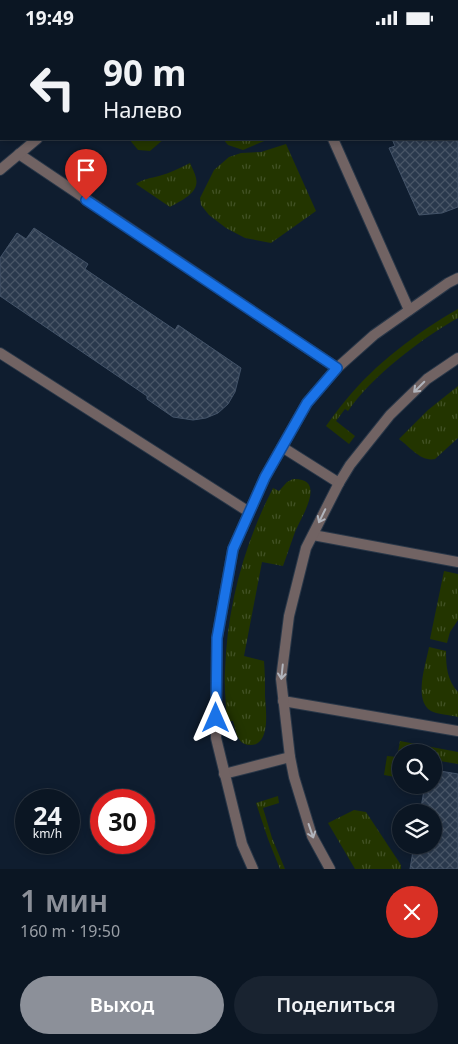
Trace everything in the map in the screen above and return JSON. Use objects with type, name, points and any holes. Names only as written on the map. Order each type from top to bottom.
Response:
[{"type":"street","points":[[0,170],[36,140]]},
{"type":"street","points":[[333,140],[409,310]]},
{"type":"street","points":[[18,155],[337,368]]},
{"type":"street","points":[[253,869],[242,843],[216,737],[217,638],[233,549],[265,477],[307,403],[337,368],[374,335],[458,278]]},
{"type":"street","points":[[0,353],[249,512]]},
{"type":"street","points":[[330,869],[312,836],[294,777],[281,679],[289,616],[306,548],[350,465],[390,415],[427,379],[458,358]]},
{"type":"street","points":[[282,447],[339,483]]},
{"type":"street","points":[[313,535],[458,562]]},
{"type":"street","points":[[283,701],[458,731]]},
{"type":"street","points":[[224,773],[290,757]]},
{"type":"green space","points":[[130,140],[163,140],[150,151],[138,150]]},
{"type":"green space","points":[[224,140],[267,140],[243,150],[228,145]]},
{"type":"green space","points":[[286,144],[316,211],[271,243],[245,238],[226,228],[209,215],[201,205],[200,198],[214,170],[229,157],[241,153],[261,152]]},
{"type":"green space","points":[[190,163],[196,178],[195,188],[188,196],[170,207],[136,184],[171,172]]},
{"type":"green space","points":[[458,309],[458,318],[398,359],[371,384],[348,411],[345,409],[336,421],[355,436],[349,444],[326,426],[369,374],[427,328]]},
{"type":"green space","points":[[458,386],[458,438],[435,459],[420,456],[399,439],[428,410]]},
{"type":"green space","points":[[293,479],[303,480],[309,485],[311,491],[283,566],[262,562],[244,656],[264,661],[266,727],[261,740],[256,744],[249,745],[239,740],[233,721],[227,721],[225,677],[229,623],[239,577],[263,509],[273,488],[279,491],[287,482]]},
{"type":"green space","points":[[444,571],[458,574],[458,620],[450,632],[447,643],[430,639]]},
{"type":"green space","points":[[429,647],[446,651],[448,673],[451,683],[458,692],[458,717],[431,711],[423,699],[422,681]]},
{"type":"green space","points":[[400,741],[416,744],[399,744]]},
{"type":"green space","points":[[442,749],[458,752],[458,764],[442,761]]},
{"type":"green space","points":[[387,756],[392,756],[392,776],[384,775]]},
{"type":"green space","points":[[278,796],[279,803],[263,808],[272,838],[285,869],[280,869],[256,803]]},
{"type":"green space","points":[[354,810],[366,812],[401,865],[401,869],[355,869],[328,823]]},
{"type":"building","points":[[392,140],[458,140],[458,207],[442,213],[419,215],[389,148],[395,146]]},
{"type":"building","points":[[34,228],[88,264],[85,269],[175,330],[178,325],[241,368],[235,392],[228,404],[218,413],[206,418],[193,420],[173,417],[147,399],[147,396],[0,296],[0,258],[17,233],[26,239]]},
{"type":"building","points":[[442,771],[458,774],[458,869],[410,869],[412,854],[442,854],[442,804],[422,804],[423,794],[442,794]]},
{"type":"route","points":[[86,200],[337,368],[307,403],[265,477],[233,549],[217,638],[216,718]]}]
